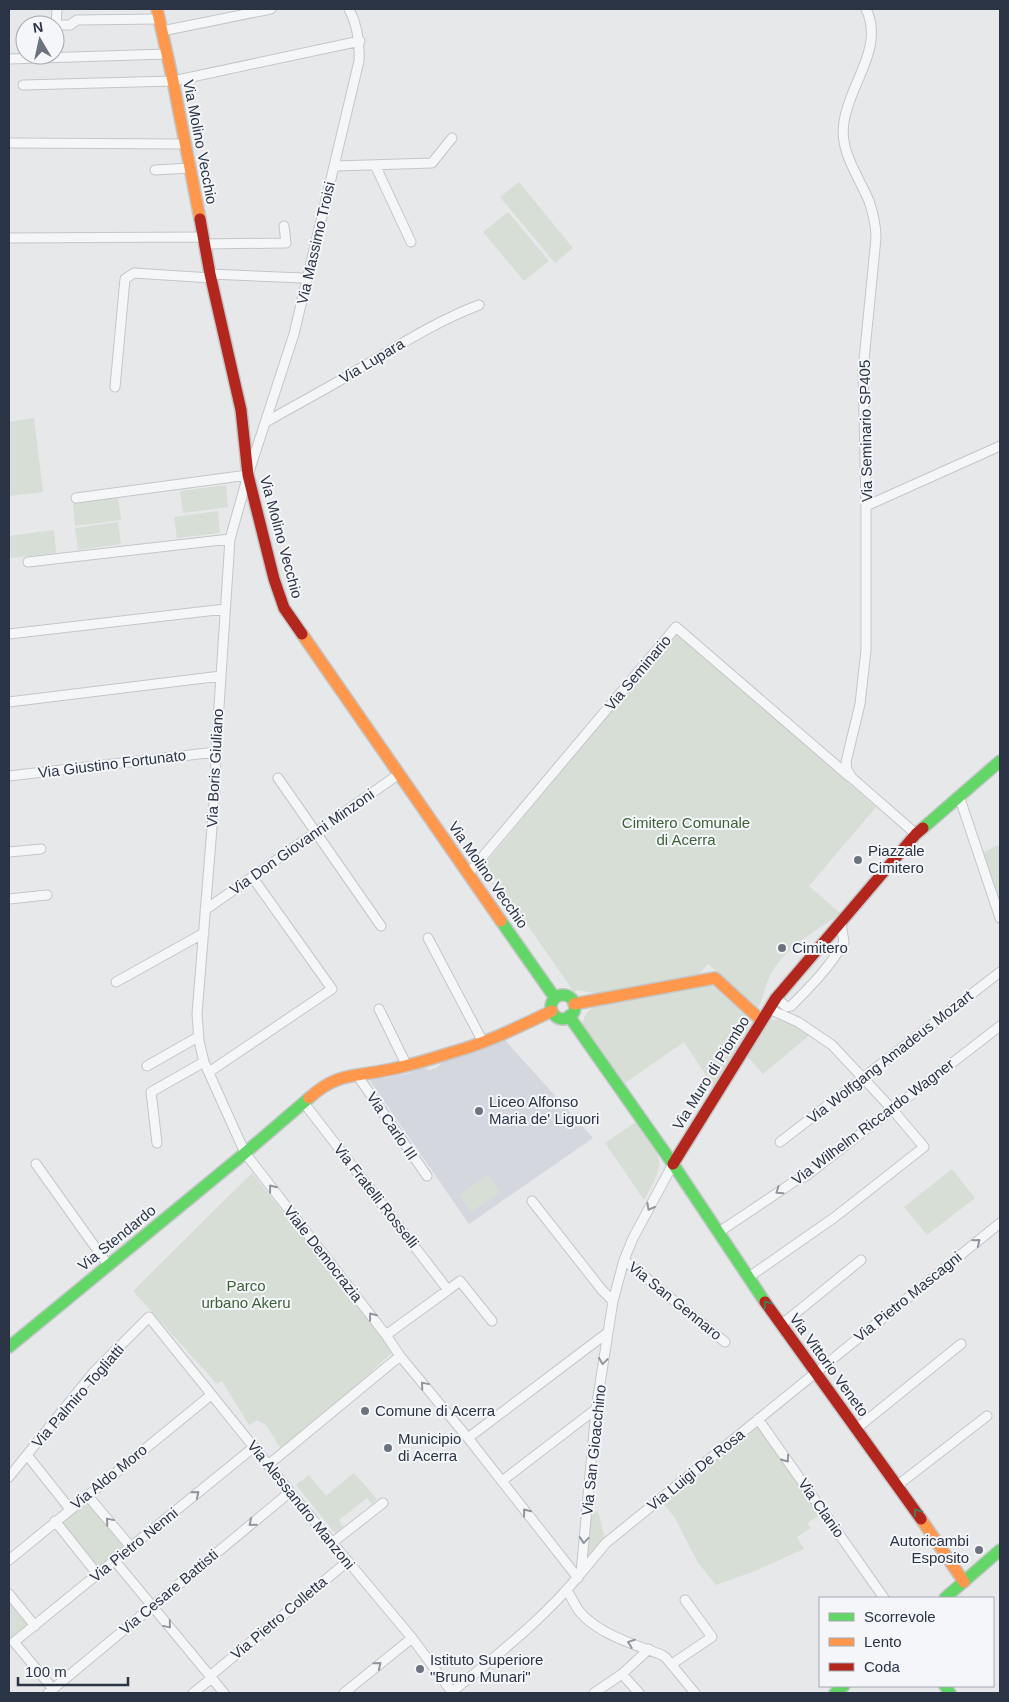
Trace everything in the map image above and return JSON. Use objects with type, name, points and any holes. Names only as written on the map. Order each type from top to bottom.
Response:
[{"type":"street","points":[[57,9],[56,25],[70,25],[77,20],[158,14]]},
{"type":"street","points":[[162,31],[271,9]]},
{"type":"street","name":"Via Massimo Troisi","points":[[248,475],[294,334],[359,61],[360,41],[354,18],[349,9]]},
{"type":"street","name":"Via Seminario SP405","points":[[852,778],[847,770],[846,762],[860,704],[866,650],[866,506],[863,370],[876,223],[848,157],[842,135],[846,110],[866,60],[872,37],[866,9]]},
{"type":"street","name":"Via Molino Vecchio","points":[[158,14],[173,81],[210,276],[242,410],[248,475],[274,579],[284,608],[555,998]]},
{"type":"street","points":[[23,85],[173,81],[360,41]]},
{"type":"street","points":[[9,59],[167,54]]},
{"type":"street","points":[[335,166],[432,163],[452,138]]},
{"type":"street","points":[[9,143],[185,144]]},
{"type":"street","points":[[376,165],[411,242]]},
{"type":"street","points":[[155,170],[190,168]]},
{"type":"street","points":[[9,238],[204,240],[286,243],[284,226]]},
{"type":"street","points":[[115,387],[125,279],[134,274],[303,278]]},
{"type":"street","name":"Via Lupara","points":[[266,422],[353,373],[420,332],[460,312],[479,306]]},
{"type":"street","points":[[866,506],[1000,446]]},
{"type":"street","points":[[76,498],[248,475]]},
{"type":"street","name":"Via Boris Giuliano","points":[[245,1153],[204,1062],[198,1037],[197,1014],[215,790],[230,539],[248,475]]},
{"type":"street","points":[[28,562],[230,539]]},
{"type":"street","points":[[9,634],[225,609]]},
{"type":"street","name":"Via Seminario","points":[[469,873],[676,627],[852,778]]},
{"type":"street","points":[[9,702],[221,676]]},
{"type":"street","name":"Via Giustino Fortunato","points":[[9,776],[216,752]]},
{"type":"street","name":"Via Muro di Piombo","points":[[673,1164],[776,998],[916,834],[1000,760]]},
{"type":"street","name":"Via Don Giovanni Minzoni","points":[[205,910],[399,774]]},
{"type":"street","points":[[278,778],[381,926]]},
{"type":"street","points":[[852,778],[916,834]]},
{"type":"street","points":[[959,796],[1000,918]]},
{"type":"street","points":[[9,852],[40,849]]},
{"type":"street","points":[[209,1072],[332,990],[253,878]]},
{"type":"street","points":[[9,899],[47,895]]},
{"type":"street","points":[[776,998],[787,1007],[791,1006],[821,976],[844,942],[841,922]]},
{"type":"street","points":[[116,982],[204,933]]},
{"type":"street","points":[[428,938],[483,1042]]},
{"type":"street","name":"Via Wolfgang Amadeus Mozart","points":[[780,1142],[1000,972]]},
{"type":"street","points":[[574,1004],[715,978],[761,1020]]},
{"type":"street","points":[[559,996],[566,996],[574,1004],[573,1012],[569,1016],[560,1018],[554,1015],[552,1011],[551,1004],[559,996]]},
{"type":"street","points":[[749,1277],[835,1217],[924,1147],[832,1044],[798,1022],[768,1009]]},
{"type":"street","points":[[379,1010],[407,1066]]},
{"type":"street","name":"Via Stendardo","points":[[9,1347],[245,1153],[320,1088],[334,1080],[407,1066],[455,1052],[483,1042],[552,1011]]},
{"type":"street","points":[[569,1016],[673,1164]]},
{"type":"street","name":"Via Wilhelm Riccardo Wagner","points":[[719,1232],[795,1181],[806,1176],[1000,1026]]},
{"type":"street","points":[[146,1066],[198,1037]]},
{"type":"street","points":[[158,1143],[151,1092],[204,1062]]},
{"type":"street","name":"Via Carlo III","points":[[357,1075],[426,1176]]},
{"type":"street","name":"Via Fratelli Rosselli","points":[[304,1103],[448,1290]]},
{"type":"street","name":"Viale Democrazia","points":[[245,1153],[386,1335],[400,1356],[580,1575]]},
{"type":"street","points":[[36,1164],[108,1265]]},
{"type":"street","name":"Via Vittorio Veneto","points":[[673,1164],[781,1325],[898,1485],[964,1582]]},
{"type":"street","name":"Via San Gioacchino","points":[[580,1575],[596,1410],[613,1300],[624,1260],[633,1238],[673,1164]]},
{"type":"street","points":[[532,1201],[602,1290],[613,1300]]},
{"type":"street","name":"Via Pietro Mascagni","points":[[816,1372],[1000,1223]]},
{"type":"street","name":"Via San Gennaro","points":[[624,1260],[725,1342]]},
{"type":"street","points":[[781,1325],[861,1260]]},
{"type":"street","points":[[386,1335],[460,1281],[492,1321]]},
{"type":"street","name":"Via Alessandro Manzoni","points":[[149,1317],[290,1492],[412,1638],[452,1692]]},
{"type":"street","name":"Via Palmiro Togliatti","points":[[9,1477],[94,1374],[149,1317]]},
{"type":"street","points":[[468,1438],[608,1334]]},
{"type":"street","points":[[857,1428],[960,1344]]},
{"type":"street","points":[[268,1465],[400,1356]]},
{"type":"street","name":"Via Luigi De Rosa","points":[[580,1575],[606,1543],[816,1372]]},
{"type":"street","name":"Via Aldo Moro","points":[[9,1560],[211,1394]]},
{"type":"street","points":[[502,1481],[596,1410]]},
{"type":"street","points":[[898,1485],[987,1416]]},
{"type":"street","name":"Via Clanio","points":[[758,1419],[883,1597]]},
{"type":"street","name":"Via Pietro Nenni","points":[[50,1691],[14,1642],[254,1447]]},
{"type":"street","points":[[27,1455],[70,1509]]},
{"type":"street","name":"Via Cesare Battisti","points":[[50,1691],[290,1492]]},
{"type":"street","points":[[87,1495],[131,1547]]},
{"type":"street","points":[[332,1543],[383,1503]]},
{"type":"street","points":[[56,1521],[98,1575]]},
{"type":"street","points":[[946,1597],[1000,1550]]},
{"type":"street","points":[[115,1561],[224,1693]]},
{"type":"street","name":"Via Pietro Colletta","points":[[193,1693],[348,1561]]},
{"type":"street","points":[[452,1692],[522,1633],[580,1575]]},
{"type":"street","points":[[567,1590],[580,1611],[600,1628],[615,1637],[662,1655],[672,1664],[695,1693]]},
{"type":"street","points":[[9,1594],[35,1626]]},
{"type":"street","points":[[672,1664],[712,1637],[685,1600]]},
{"type":"street","points":[[344,1693],[412,1638]]},
{"type":"street","points":[[594,1693],[622,1674],[649,1649]]},
{"type":"street","points":[[622,1674],[640,1693]]},
{"type":"shaded area","name":"Liceo Alfonso Maria de' Liguori","points":[[504,1039],[593,1138],[469,1224],[370,1081],[371,1078],[381,1076],[386,1078],[410,1073],[413,1069],[420,1067],[430,1070],[436,1068],[445,1060]]},
{"type":"green space","points":[[519,182],[573,248],[555,263],[500,197]]},
{"type":"green space","points":[[508,212],[549,261],[524,281],[483,232]]},
{"type":"green space","points":[[34,418],[43,492],[9,496],[9,422]]},
{"type":"green space","points":[[226,485],[228,507],[183,513],[180,491]]},
{"type":"green space","points":[[118,497],[121,520],[75,526],[73,503]]},
{"type":"green space","points":[[218,511],[220,533],[177,538],[174,517]]},
{"type":"green space","points":[[118,522],[121,544],[78,550],[75,528]]},
{"type":"green space","points":[[54,530],[56,553],[11,558],[9,536]]},
{"type":"green space","name":"Cimitero Comunale di Acerra","points":[[676,632],[876,807],[809,886],[841,914],[800,941],[782,958],[769,978],[758,1007],[708,964],[699,974],[668,983],[600,994],[577,990],[574,992],[485,864]]},
{"type":"green space","points":[[998,845],[1000,850],[1000,907],[982,853]]},
{"type":"green space","points":[[710,984],[749,1019],[750,1025],[713,1086],[684,1042],[625,1083],[583,1027],[583,1020],[586,1014],[596,1005]]},
{"type":"green space","points":[[780,1019],[812,1033],[763,1074],[746,1055],[768,1021]]},
{"type":"green space","points":[[636,1122],[652,1144],[659,1159],[657,1175],[644,1200],[605,1143]]},
{"type":"green space","points":[[952,1169],[975,1198],[927,1235],[904,1207]]},
{"type":"green space","name":"Parco urbano Akeru","points":[[252,1173],[394,1351],[283,1452],[266,1425],[257,1420],[249,1425],[222,1381],[217,1384],[133,1291]]},
{"type":"green space","points":[[488,1175],[500,1192],[471,1212],[459,1195]]},
{"type":"green space","points":[[757,1426],[820,1515],[807,1523],[811,1528],[797,1537],[804,1549],[755,1571],[716,1585],[698,1563],[675,1518],[663,1503]]},
{"type":"green space","points":[[354,1473],[377,1499],[372,1504],[367,1498],[339,1520],[343,1527],[335,1533],[296,1485],[309,1475],[326,1496]]},
{"type":"green space","points":[[86,1499],[125,1546],[98,1568],[59,1521]]},
{"type":"green space","points":[[598,1511],[606,1543],[581,1573],[587,1515]]},
{"type":"green space","points":[[9,1600],[28,1624],[9,1639]]},
{"type":"traffic: fast","points":[[923,828],[1000,761]]},
{"type":"traffic: fast","points":[[501,921],[555,998]]},
{"type":"traffic: fast","points":[[563,995],[571,999],[575,1007],[571,1015],[563,1019],[555,1015],[551,1007],[555,999],[563,995]]},
{"type":"traffic: fast","points":[[569,1016],[673,1164],[765,1302]]},
{"type":"traffic: fast","points":[[9,1347],[309,1098]]},
{"type":"traffic: fast","points":[[946,1597],[1000,1550]]},
{"type":"traffic: fast","points":[[835,1693],[843,1687]]},
{"type":"traffic: fast","points":[[946,1687],[950,1693]]},
{"type":"traffic: slow","points":[[157,9],[200,219]]},
{"type":"traffic: slow","points":[[302,634],[501,921]]},
{"type":"traffic: slow","points":[[574,1004],[715,978],[761,1020]]},
{"type":"traffic: slow","points":[[309,1098],[328,1084],[345,1077],[404,1066],[466,1048],[503,1034],[552,1011]]},
{"type":"traffic: slow","points":[[921,1519],[964,1582]]},
{"type":"traffic: jam","points":[[200,219],[210,274],[241,410],[248,475],[274,579],[284,608],[302,634]]},
{"type":"traffic: jam","points":[[673,1164],[776,998],[923,828]]},
{"type":"traffic: jam","points":[[765,1302],[921,1519]]},
{"type":"place","name":"Piazzale Cimitero","points":[[858,860]]},
{"type":"place","name":"Cimitero","points":[[782,948]]},
{"type":"place","name":"Liceo Alfonso Maria de' Liguori","points":[[479,1111]]},
{"type":"place","name":"Comune di Acerra","points":[[365,1411]]},
{"type":"place","name":"Municipio di Acerra","points":[[388,1448]]},
{"type":"place","name":"Autoricambi Esposito","points":[[979,1550]]},
{"type":"place","name":"Istituto Superiore \"Bruno Munari\"","points":[[420,1669]]}]
